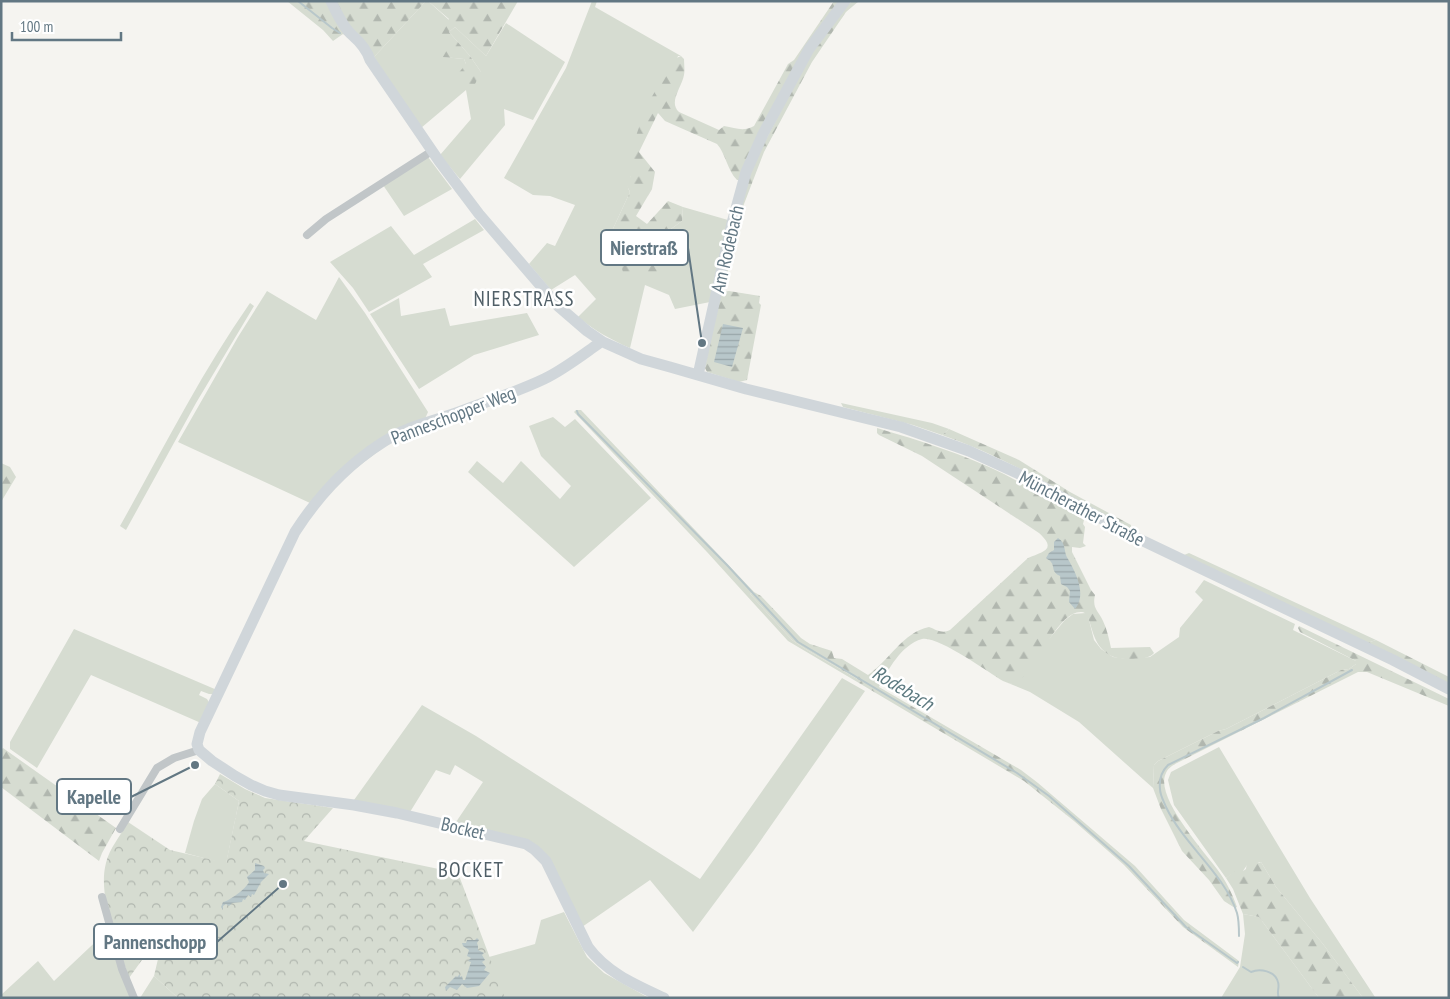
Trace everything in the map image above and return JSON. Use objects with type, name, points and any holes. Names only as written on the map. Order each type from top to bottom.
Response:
[{"type":"street","points":[[331,1],[334,10],[368,54],[370,60],[432,151],[479,214],[558,306],[587,331],[616,349],[642,359],[698,375]]},
{"type":"street","name":"Am Rodebach","points":[[698,375],[733,216],[746,172],[763,134],[809,50],[845,1]]},
{"type":"street","points":[[307,235],[326,219],[432,151]]},
{"type":"street","name":"Panneschopper Weg","points":[[199,750],[197,744],[200,734],[220,689],[295,532],[316,500],[361,458],[397,434],[509,394],[545,379],[597,345],[600,340]]},
{"type":"street","name":"Müncherather Straße","points":[[698,375],[746,389],[894,425],[969,451],[1017,473],[1137,538],[1449,688]]},
{"type":"street","points":[[120,829],[157,768],[174,758],[199,750]]},
{"type":"street","name":"Bocket","points":[[199,750],[212,761],[251,785],[279,795],[354,805],[526,844],[546,861],[588,947],[596,958],[619,975],[664,998]]},
{"type":"street","points":[[102,897],[122,969],[134,998]]},
{"type":"green space","points":[[287,1],[426,1],[374,57],[343,34],[333,41],[323,30]]},
{"type":"green space","points":[[426,1],[449,20],[444,57],[464,59],[466,64],[481,72],[449,32],[455,27],[486,56],[506,23],[565,62],[533,120],[504,109],[505,125],[460,179],[440,155],[471,119],[466,90],[421,128],[374,57]]},
{"type":"green space","points":[[428,1],[518,1],[486,56],[455,27],[449,32],[481,72],[475,84],[464,90],[456,76],[466,64],[464,59],[443,57],[436,39],[449,19]]},
{"type":"green space","points":[[592,1],[597,1],[595,7],[681,56],[678,56],[631,167],[631,176],[628,183],[630,192],[611,233],[616,244],[613,249],[620,260],[629,265],[654,264],[665,261],[671,229],[682,221],[683,207],[728,220],[710,302],[675,309],[669,295],[645,285],[630,348],[616,342],[578,317],[596,299],[575,275],[551,290],[529,264],[547,243],[555,246],[575,205],[550,196],[533,195],[504,178],[566,68]]},
{"type":"green space","points":[[834,1],[841,1],[741,180],[737,180],[734,176],[723,152],[717,144],[665,121],[658,113],[639,152],[655,172],[652,189],[636,216],[647,224],[668,201],[683,207],[682,221],[671,229],[668,259],[660,264],[661,271],[648,275],[638,267],[634,273],[628,275],[623,272],[618,256],[613,249],[616,244],[611,233],[630,192],[627,182],[631,176],[631,160],[637,133],[647,105],[674,59],[681,56],[684,59],[683,80],[675,99],[676,108],[679,112],[719,130],[724,126],[739,129],[750,128],[754,126],[788,64],[794,60]]},
{"type":"green space","points":[[852,1],[859,1],[846,12],[812,62],[764,152],[744,204],[727,275],[724,275],[752,166],[812,52],[840,12]]},
{"type":"green space","points":[[428,157],[452,189],[404,216],[383,185]]},
{"type":"green space","points":[[475,219],[484,230],[423,264],[432,277],[369,312],[353,288],[330,262],[391,226],[414,255]]},
{"type":"green space","points":[[339,277],[365,313],[428,412],[424,421],[413,425],[310,503],[178,442],[238,337],[267,291],[316,320]]},
{"type":"green space","points":[[729,291],[760,296],[759,303],[761,305],[747,380],[739,382],[707,372],[705,368],[719,292]]},
{"type":"green space","points":[[399,298],[401,316],[445,308],[450,326],[527,313],[539,335],[474,355],[419,389],[370,314]]},
{"type":"green space","points":[[250,303],[254,306],[196,403],[126,530],[120,526],[198,385]]},
{"type":"green space","points":[[841,403],[932,423],[949,429],[942,435],[913,425],[843,407]]},
{"type":"green space","points":[[581,410],[754,592],[750,594],[792,640],[861,681],[859,683],[788,641],[707,552],[574,412]]},
{"type":"green space","points":[[553,417],[565,427],[575,419],[651,498],[574,567],[468,472],[477,461],[503,483],[521,461],[560,499],[571,486],[541,456],[529,426]]},
{"type":"green space","points":[[877,428],[942,448],[989,467],[1014,479],[1084,520],[1083,543],[1086,546],[1080,548],[1072,547],[1072,552],[1095,595],[1095,606],[1108,634],[1111,648],[1150,647],[1154,653],[1147,657],[1133,659],[1118,658],[1107,653],[1099,646],[1086,615],[1082,612],[1074,613],[1058,627],[1027,673],[1011,684],[950,648],[929,639],[922,639],[914,642],[902,652],[891,666],[879,687],[1021,770],[1038,783],[1135,866],[1184,920],[1239,961],[1238,967],[1183,927],[1124,865],[1074,821],[1024,781],[859,683],[861,681],[792,640],[750,594],[754,592],[761,596],[801,638],[810,644],[832,651],[834,658],[842,659],[868,675],[904,641],[920,630],[929,627],[942,632],[950,630],[1028,558],[1046,550],[1048,547],[1047,543],[1039,533],[922,456],[879,435]]},
{"type":"green space","points":[[949,429],[1019,460],[1070,492],[1131,525],[1131,530],[1015,466],[942,435]]},
{"type":"green space","points":[[1,463],[10,467],[16,477],[1,502]]},
{"type":"green space","points":[[1189,553],[1376,640],[1367,643],[1184,555]]},
{"type":"green space","points":[[1204,580],[1295,624],[1293,630],[1356,661],[1356,664],[1158,761],[1154,765],[1153,788],[1079,722],[1030,692],[1003,681],[1011,684],[1065,620],[1073,614],[1086,613],[1094,640],[1101,649],[1113,657],[1128,659],[1150,657],[1179,637],[1180,628],[1203,600],[1195,592]]},
{"type":"green space","points":[[1299,626],[1449,699],[1449,706],[1367,672],[1358,672],[1169,768],[1164,783],[1173,808],[1223,878],[1237,907],[1235,908],[1224,901],[1209,880],[1182,851],[1161,809],[1153,788],[1154,765],[1158,761],[1218,731],[1226,729],[1356,664],[1356,661],[1300,632]]},
{"type":"green space","points":[[74,629],[217,690],[215,694],[201,691],[199,695],[207,699],[210,704],[201,723],[91,675],[37,768],[10,749],[10,742]]},
{"type":"green space","points":[[1376,640],[1449,677],[1449,685],[1367,643]]},
{"type":"green space","points":[[842,678],[865,691],[754,850],[693,932],[650,880],[582,927],[549,858],[456,822],[483,782],[455,765],[450,775],[436,770],[410,812],[354,800],[422,705],[476,736],[700,879]]},
{"type":"green space","points":[[1219,747],[1310,898],[1375,997],[1363,998],[1323,944],[1276,887],[1261,862],[1247,865],[1243,871],[1235,872],[1226,878],[1174,805],[1168,780],[1171,772]]},
{"type":"green space","points":[[3,748],[116,828],[99,861],[1,787],[1,750]]},
{"type":"green space","points":[[220,774],[265,798],[333,808],[304,841],[458,873],[505,998],[178,998],[154,976],[158,959],[147,953],[129,978],[110,921],[104,890],[106,863],[110,853],[128,822],[170,850],[226,863],[239,801],[215,784]]},
{"type":"green space","points":[[215,784],[239,801],[226,864],[185,853],[202,799]]},
{"type":"green space","points":[[1254,860],[1259,863],[1261,862],[1276,887],[1323,944],[1363,998],[1319,998],[1259,917],[1243,914],[1233,889],[1226,878],[1235,871],[1243,871],[1246,869],[1247,861]]},
{"type":"green space","points":[[564,912],[587,957],[604,973],[649,998],[478,998],[492,976],[489,957],[535,944],[541,920]]},
{"type":"green space","points":[[1243,914],[1259,917],[1319,998],[1221,998],[1240,967],[1245,934]]},
{"type":"green space","points":[[107,931],[132,998],[1,998],[1,995],[38,961],[54,981]]},
{"type":"green space","points":[[154,976],[178,998],[140,998]]},
{"type":"shaded area","points":[[723,324],[743,328],[732,367],[714,362]]},
{"type":"shaded area","points":[[1058,538],[1064,545],[1079,584],[1080,597],[1075,609],[1069,602],[1070,591],[1061,584],[1060,576],[1055,573],[1051,562],[1046,558],[1054,550],[1054,542]]},
{"type":"shaded area","points":[[255,863],[264,866],[264,873],[269,874],[261,882],[254,895],[252,894],[251,897],[248,895],[242,902],[232,903],[229,906],[226,904],[223,906],[223,910],[221,907],[223,902],[245,888],[249,882],[247,877],[255,870]]},
{"type":"shaded area","points":[[477,938],[479,940],[477,943],[478,950],[484,953],[482,955],[485,960],[482,962],[486,967],[484,970],[490,973],[479,986],[467,988],[462,984],[457,990],[450,987],[446,991],[445,987],[456,976],[460,974],[460,977],[462,976],[463,980],[465,980],[471,962],[468,961],[471,958],[467,956],[469,950],[462,943]]},
{"type":"waterway","name":"Rodebach","points":[[298,1],[340,33]]},
{"type":"waterway","name":"Rodebach","points":[[577,411],[727,565],[798,642],[1017,773],[1049,796],[1129,866],[1186,927],[1238,962]]},
{"type":"waterway","points":[[1239,936],[1238,916],[1231,899],[1214,872],[1183,834],[1166,807],[1160,791],[1163,773],[1168,765],[1264,718],[1352,670]]},
{"type":"waterway","name":"Rodebach","points":[[1243,967],[1251,972],[1267,971],[1274,975],[1279,986],[1279,998]]},
{"type":"place","name":"Nierstraß","points":[[702,343]]},
{"type":"place","name":"Kapelle","points":[[195,765]]},
{"type":"place","name":"Pannenschopp","points":[[283,884]]},
{"type":"district","name":"NIERSTRASS","points":[[524,298]]},
{"type":"district","name":"BOCKET","points":[[471,869]]}]
